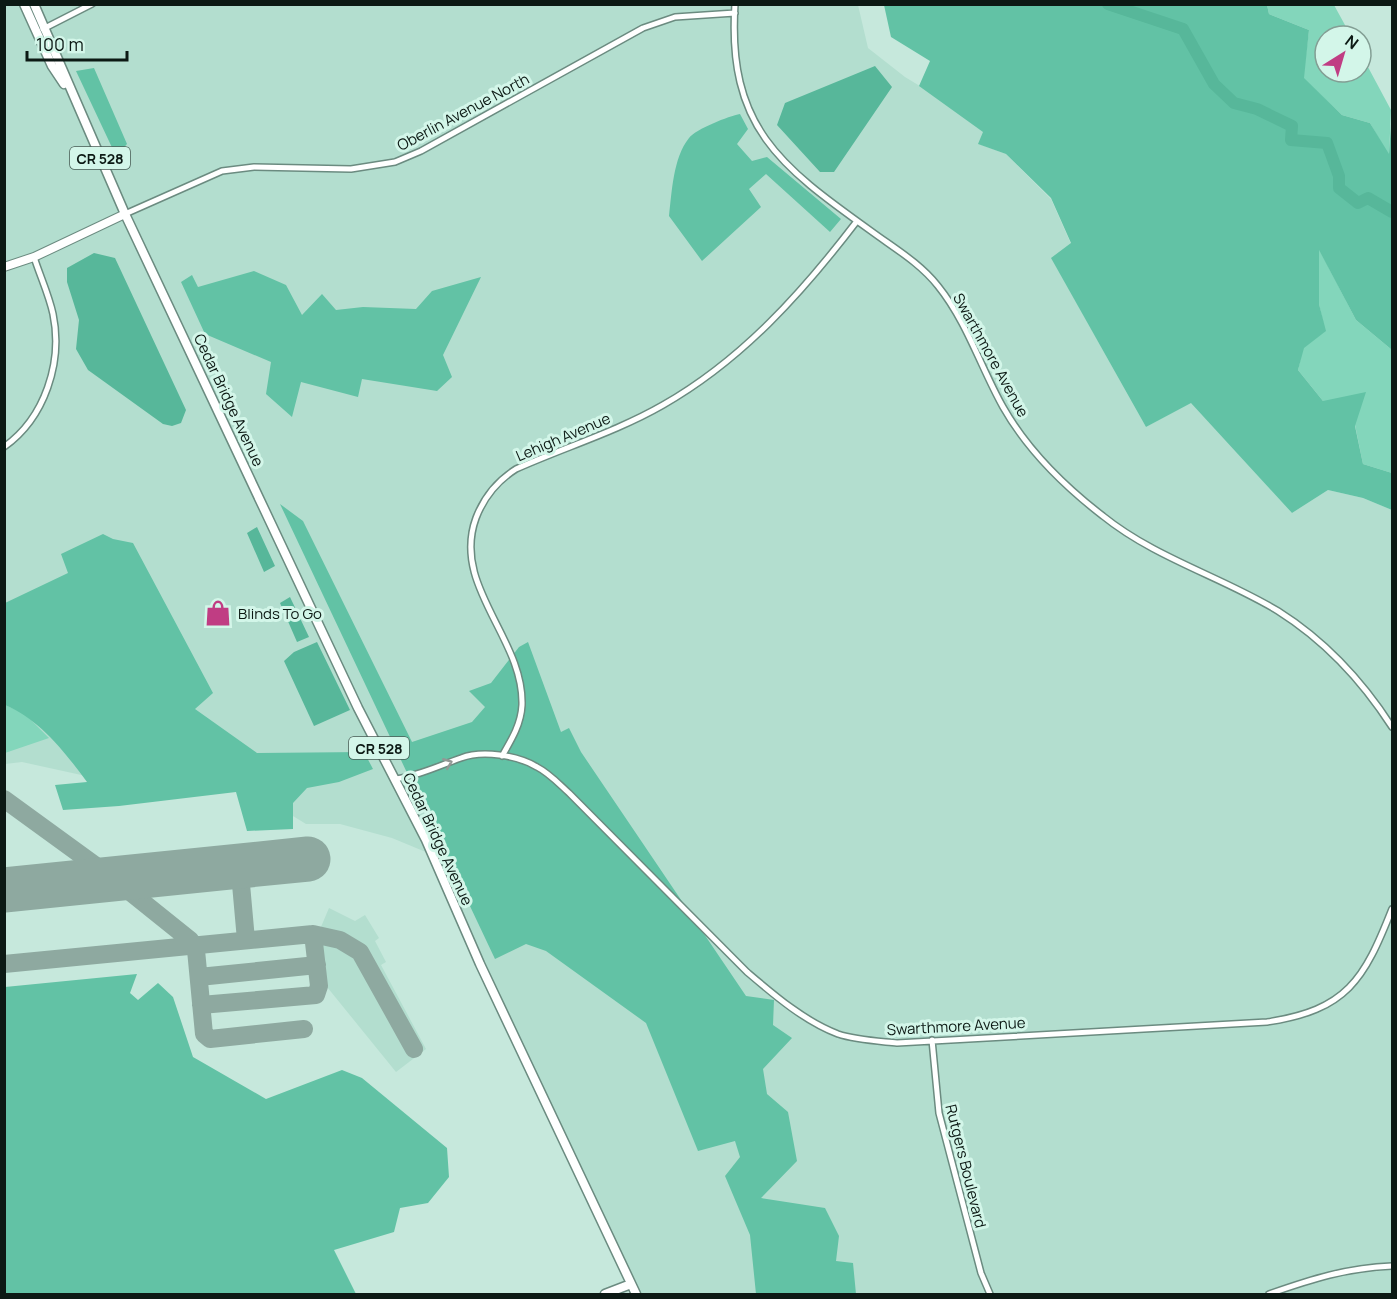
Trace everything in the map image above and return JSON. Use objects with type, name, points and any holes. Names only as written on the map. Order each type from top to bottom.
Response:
[{"type":"main road","name":"Cedar Bridge Avenue","points":[[24,4],[41,30],[76,102],[125,214],[358,708],[426,840],[480,964],[636,1294]]},
{"type":"main road","name":"Cedar Bridge Avenue","points":[[34,4],[41,30]]},
{"type":"main road","points":[[605,1294],[631,1284]]},
{"type":"street","points":[[41,30],[93,4]]},
{"type":"street","name":"Swarthmore Avenue","points":[[735,4],[735,53],[740,78],[750,113],[767,144],[793,171],[926,272],[939,286],[959,318],[1012,421],[1042,462],[1074,494],[1130,535],[1278,612],[1335,656],[1363,687],[1392,727]]},
{"type":"street","name":"Oberlin Avenue North","points":[[125,214],[222,171],[254,167],[351,170],[395,162],[420,151],[643,28],[675,17],[735,13]]},
{"type":"street","points":[[4,267],[34,257],[125,214]]},
{"type":"street","name":"Lehigh Avenue","points":[[502,756],[515,734],[522,704],[517,673],[478,584],[471,560],[470,544],[473,525],[486,497],[501,478],[516,469],[664,405],[722,365],[785,309],[806,286],[856,221]]},
{"type":"street","points":[[4,447],[21,433],[39,407],[52,374],[56,356],[53,313],[34,257]]},
{"type":"street","name":"Swarthmore Avenue","points":[[395,779],[412,777],[464,756],[502,756],[538,767],[569,793],[747,972],[791,1007],[840,1035],[897,1043],[1267,1022],[1296,1017],[1316,1011],[1352,986],[1373,956],[1392,909]]},
{"type":"street","name":"Rutgers Boulevard","points":[[932,1040],[939,1113],[981,1273],[990,1294]]},
{"type":"street","points":[[1269,1294],[1324,1275],[1357,1268],[1392,1266]]},
{"type":"shaded area","points":[[4,5],[858,5],[868,48],[984,132],[979,144],[1006,154],[1051,199],[1071,244],[1052,259],[1146,427],[1191,402],[1292,513],[1328,490],[1363,498],[1392,510],[1392,1294],[636,1294],[433,855],[392,838],[340,824],[306,824],[262,797],[214,782],[95,778],[22,762],[5,764]]},
{"type":"shaded area","points":[[884,5],[1267,5],[1269,14],[1309,30],[1304,78],[1342,115],[1370,123],[1389,154],[1392,109],[1392,350],[1356,320],[1319,250],[1319,304],[1326,331],[1304,348],[1298,370],[1323,401],[1366,392],[1355,426],[1363,464],[1392,473],[1392,510],[1363,498],[1328,490],[1292,513],[1191,403],[1146,427],[1051,258],[1071,243],[1051,198],[1006,154],[978,144],[983,132],[919,86],[930,61],[891,37]]},
{"type":"shaded area","points":[[1267,5],[1334,5],[1344,24],[1313,24],[1313,84],[1373,84],[1373,76],[1391,110],[1389,156],[1370,123],[1342,115],[1303,78],[1309,30],[1269,14]]},
{"type":"shaded area","points":[[875,66],[892,87],[834,172],[820,172],[777,125],[785,103]]},
{"type":"shaded area","points":[[94,68],[127,144],[116,156],[76,71]]},
{"type":"shaded area","points":[[740,114],[748,129],[737,144],[752,161],[767,157],[841,219],[830,232],[766,174],[749,189],[761,207],[702,261],[669,216],[676,165],[684,146],[693,134],[713,123]]},
{"type":"shaded area","points":[[1319,249],[1356,320],[1392,350],[1392,473],[1363,464],[1355,425],[1323,401],[1298,370],[1303,348],[1325,331],[1319,304]]},
{"type":"shaded area","points":[[94,253],[115,258],[186,410],[181,423],[172,426],[163,424],[88,370],[76,349],[79,320],[67,282],[67,268]]},
{"type":"shaded area","points":[[254,271],[286,285],[302,315],[322,294],[336,310],[363,307],[416,309],[432,291],[481,277],[443,355],[452,377],[437,391],[362,379],[358,397],[301,382],[292,417],[266,394],[271,362],[205,334],[181,282],[192,275],[198,287]]},
{"type":"shaded area","points":[[280,504],[303,521],[412,742],[472,722],[485,707],[469,691],[491,683],[519,647],[528,642],[561,732],[569,728],[581,752],[746,996],[774,1000],[773,1025],[792,1038],[763,1069],[767,1094],[788,1112],[797,1161],[761,1198],[825,1208],[839,1236],[836,1261],[853,1263],[856,1294],[756,1294],[750,1235],[725,1176],[740,1157],[735,1141],[698,1151],[646,1023],[546,951],[526,944],[495,959]]},
{"type":"shaded area","points":[[257,527],[275,566],[264,572],[247,533]]},
{"type":"shaded area","points":[[103,534],[113,539],[133,543],[213,693],[195,709],[257,753],[364,752],[373,769],[339,782],[307,788],[293,803],[293,829],[247,831],[236,792],[119,806],[63,810],[55,785],[87,782],[60,748],[40,728],[5,705],[5,603],[68,573],[61,554]]},
{"type":"shaded area","points":[[290,597],[309,637],[297,642],[280,603]]},
{"type":"shaded area","points":[[317,642],[350,710],[314,726],[284,661],[294,652]]},
{"type":"shaded area","points":[[5,705],[24,713],[49,738],[5,753]]},
{"type":"shaded area","points":[[329,908],[355,921],[365,915],[379,938],[375,941],[386,962],[381,965],[426,1049],[396,1072],[323,982],[318,934]]},
{"type":"shaded area","points":[[137,974],[130,993],[138,1000],[158,983],[173,997],[193,1057],[266,1099],[342,1070],[362,1078],[447,1148],[449,1177],[428,1203],[400,1208],[394,1232],[334,1250],[356,1294],[5,1294],[5,987]]},
{"type":"waterway","points":[[1108,4],[1183,29],[1214,84],[1234,103],[1257,109],[1292,126],[1291,140],[1327,143],[1339,176],[1339,188],[1358,203],[1368,198],[1392,212]]},
{"type":"taxiway","points":[[4,799],[114,879],[190,940],[196,950],[204,1034],[210,1039],[304,1029]]},
{"type":"taxiway","points":[[231,867],[240,873],[246,940]]},
{"type":"taxiway","points":[[4,964],[313,934],[340,940],[360,952],[414,1049]]},
{"type":"taxiway","points":[[201,1005],[316,995],[319,986],[313,934]]},
{"type":"taxiway","points":[[199,977],[317,965]]},
{"type":"runway","points":[[4,890],[308,859]]},
{"type":"place","name":"Blinds To Go","points":[[218,613]]}]
